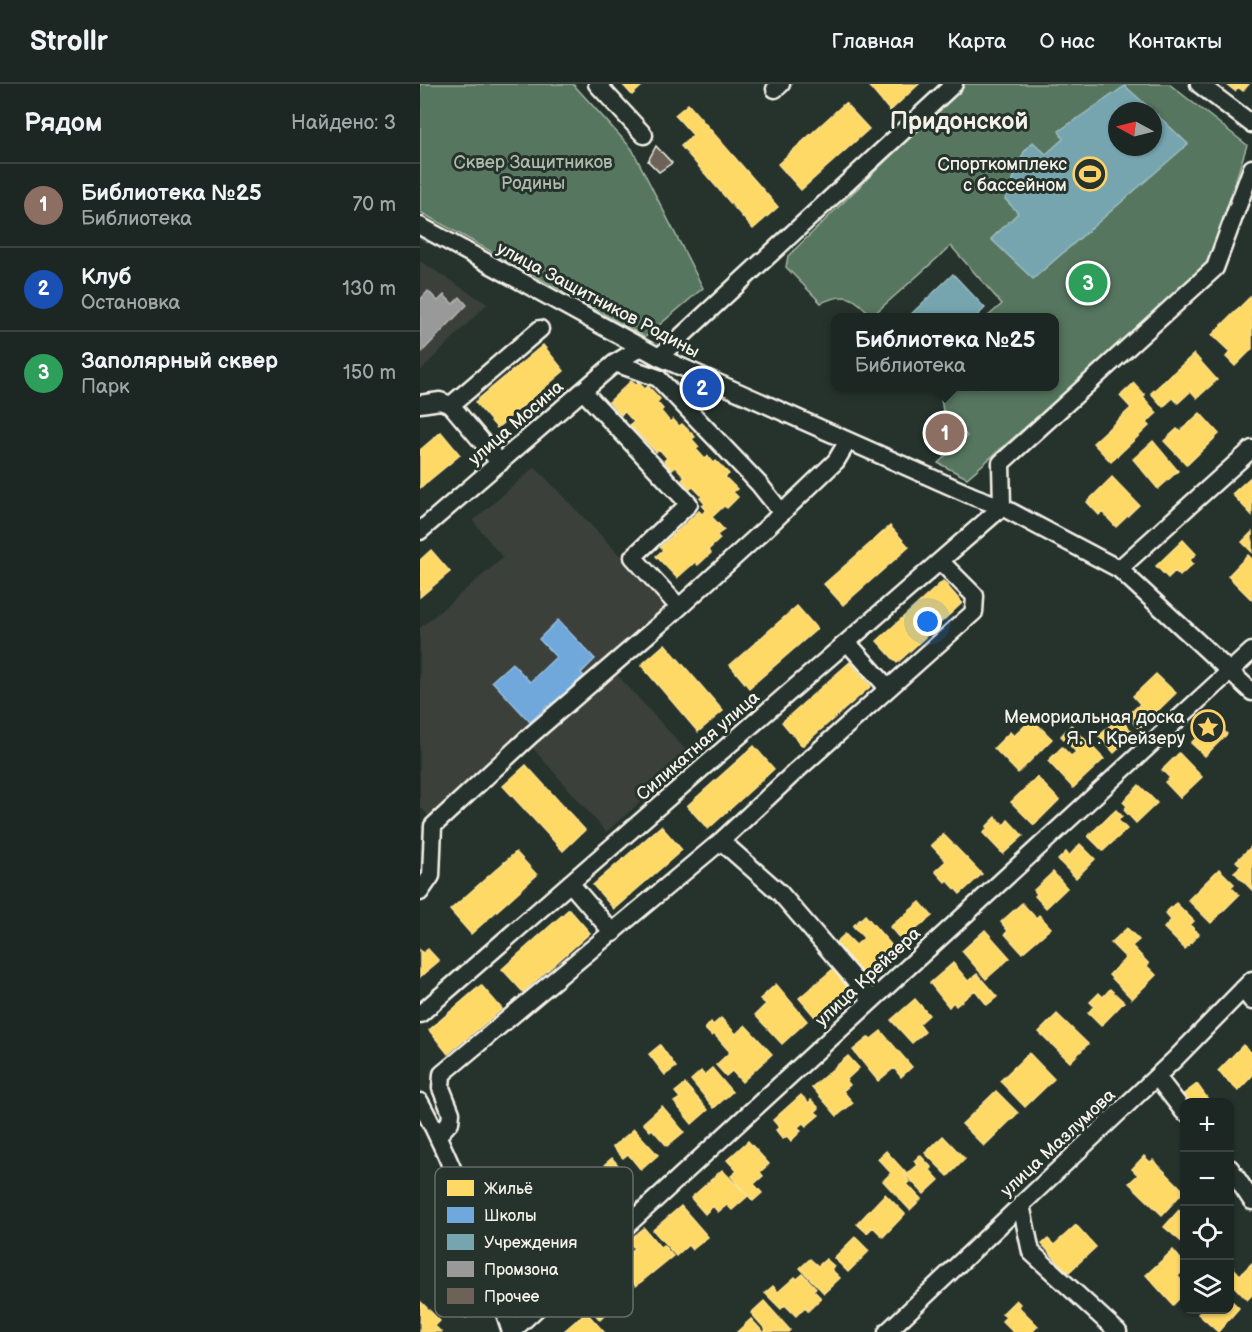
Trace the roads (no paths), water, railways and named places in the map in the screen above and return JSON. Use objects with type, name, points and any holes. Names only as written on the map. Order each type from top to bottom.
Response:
[{"type":"street","points":[[597,84],[644,135]]},
{"type":"street","points":[[659,357],[954,84]]},
{"type":"street","points":[[1199,84],[1252,124]]},
{"type":"street","points":[[1002,507],[1001,463],[1215,268],[1252,168]]},
{"type":"street","name":"улица Защитников Родины","points":[[420,226],[640,348],[1002,507],[1119,569],[1231,670],[1252,692]]},
{"type":"street","points":[[451,405],[540,328]]},
{"type":"street","name":"улица Мосина","points":[[420,531],[615,363],[640,348]]},
{"type":"street","points":[[615,363],[658,378],[759,483],[782,513]]},
{"type":"street","points":[[583,391],[689,504],[633,557],[679,607]]},
{"type":"street","points":[[420,404],[440,401],[451,405],[500,463]]},
{"type":"street","points":[[420,892],[431,876],[434,826],[531,735],[679,607],[782,513],[836,460],[848,441]]},
{"type":"street","points":[[1119,569],[1252,449]]},
{"type":"street","name":"Силикатная улица","points":[[420,1014],[1002,507]]},
{"type":"street","points":[[438,1135],[450,1122],[451,1113],[441,1088],[442,1074],[721,841],[974,612],[975,596],[940,561]]},
{"type":"street","points":[[847,642],[888,688]]},
{"type":"street","name":"улица Крейзера","points":[[633,1220],[1252,651]]},
{"type":"street","points":[[721,841],[780,893],[872,1000]]},
{"type":"street","points":[[570,883],[613,933]]},
{"type":"street","name":"улица Мазлумова","points":[[887,1332],[1249,990]]},
{"type":"street","points":[[1156,1077],[1180,1106]]},
{"type":"street","points":[[420,1102],[452,1167]]},
{"type":"street","points":[[1234,1174],[1252,1201]]},
{"type":"street","points":[[1021,1204],[1031,1252],[1118,1332]]},
{"type":"street","points":[[506,1317],[511,1332]]},
{"type":"street","name":"улица Крейзера","points":[[511,1332],[527,1317]]},
{"type":"place","name":"Спорткомплекс с бассейном","points":[[1090,174]]},
{"type":"place","name":"Заполярный сквер","points":[[1088,283]]},
{"type":"place","name":"Клуб","points":[[702,388]]},
{"type":"place","name":"Библиотека №25","points":[[945,433]]},
{"type":"place","name":"Мемориальная доска Я. Г. Крейзеру","points":[[1208,727]]},
{"type":"district","name":"Придонской","points":[[959,121]]},
{"type":"park label","name":"Сквер Защитников Родины","points":[[533,172]]}]
